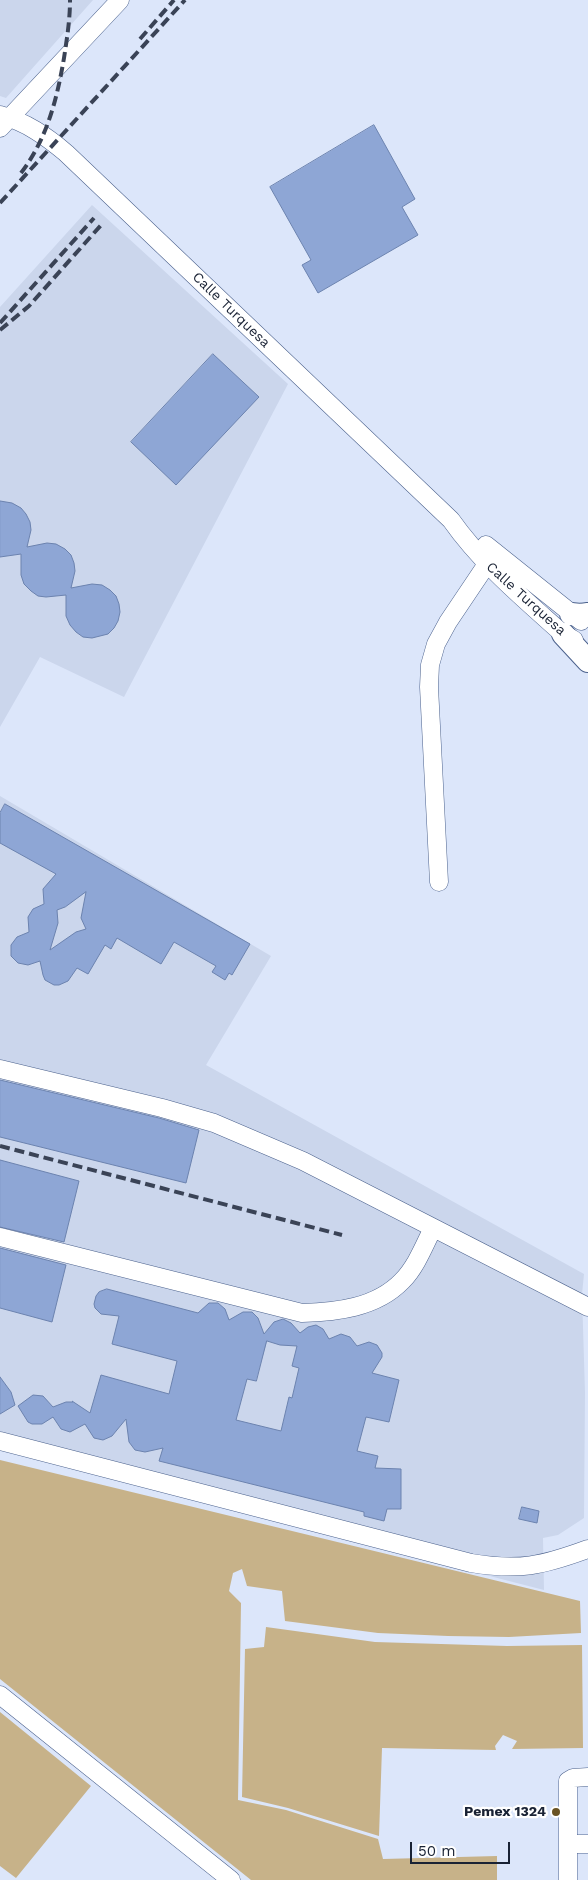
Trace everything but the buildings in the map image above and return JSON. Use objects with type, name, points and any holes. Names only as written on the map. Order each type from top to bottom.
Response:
[{"type":"main road","points":[[563,634],[588,661]]},
{"type":"street","points":[[3,120],[120,0]]},
{"type":"street","name":"Calle Turquesa","points":[[3,120],[43,135],[66,153],[451,520],[464,538],[491,558],[582,617]]},
{"type":"street","points":[[439,882],[429,687],[430,665],[436,644],[448,622],[491,558]]},
{"type":"street","name":"Calle Turquesa","points":[[491,558],[563,634],[588,647]]},
{"type":"street","points":[[0,1069],[162,1108],[214,1123],[303,1162],[588,1307]]},
{"type":"street","points":[[0,1237],[277,1308],[309,1312],[344,1309],[368,1303],[387,1292],[401,1282],[413,1267],[433,1228]]},
{"type":"street","points":[[0,1441],[451,1558],[496,1567],[518,1568],[536,1565],[562,1559],[588,1549]]},
{"type":"street","points":[[0,1695],[231,1880]]},
{"type":"street","points":[[568,1880],[568,1780],[588,1777]]},
{"type":"street","points":[[568,1844],[588,1844]]},
{"type":"shaded area","points":[[0,0],[93,0],[6,98],[0,96]]},
{"type":"shaded area","points":[[92,205],[288,384],[124,697],[40,657],[0,727],[0,307]]},
{"type":"shaded area","points":[[0,796],[271,956],[206,1065],[584,1274],[582,1294],[585,1393],[584,1518],[558,1535],[543,1538],[544,1590],[0,1450]]},
{"type":"shaded area","points":[[0,1460],[580,1601],[581,1633],[509,1637],[378,1633],[285,1621],[282,1591],[247,1586],[242,1569],[233,1573],[229,1591],[241,1603],[238,1800],[286,1810],[378,1839],[383,1859],[497,1856],[497,1880],[251,1880],[0,1679]]},
{"type":"shaded area","points":[[266,1627],[375,1642],[507,1646],[582,1645],[583,1748],[512,1749],[517,1741],[503,1735],[495,1746],[496,1750],[382,1748],[379,1836],[288,1808],[242,1797],[245,1649],[264,1647]]},
{"type":"shaded area","points":[[0,1712],[91,1786],[16,1878],[0,1866]]},
{"type":"railway","points":[[21,173],[38,146],[50,118],[64,58],[70,0]]},
{"type":"railway","points":[[140,39],[174,0]]},
{"type":"railway","points":[[0,203],[185,0]]},
{"type":"railway","points":[[0,323],[94,218]]},
{"type":"railway","points":[[0,330],[29,306],[102,224]]},
{"type":"railway","points":[[0,1146],[342,1235]]},
{"type":"place","name":"Pemex 1324","points":[[556,1812]]}]
